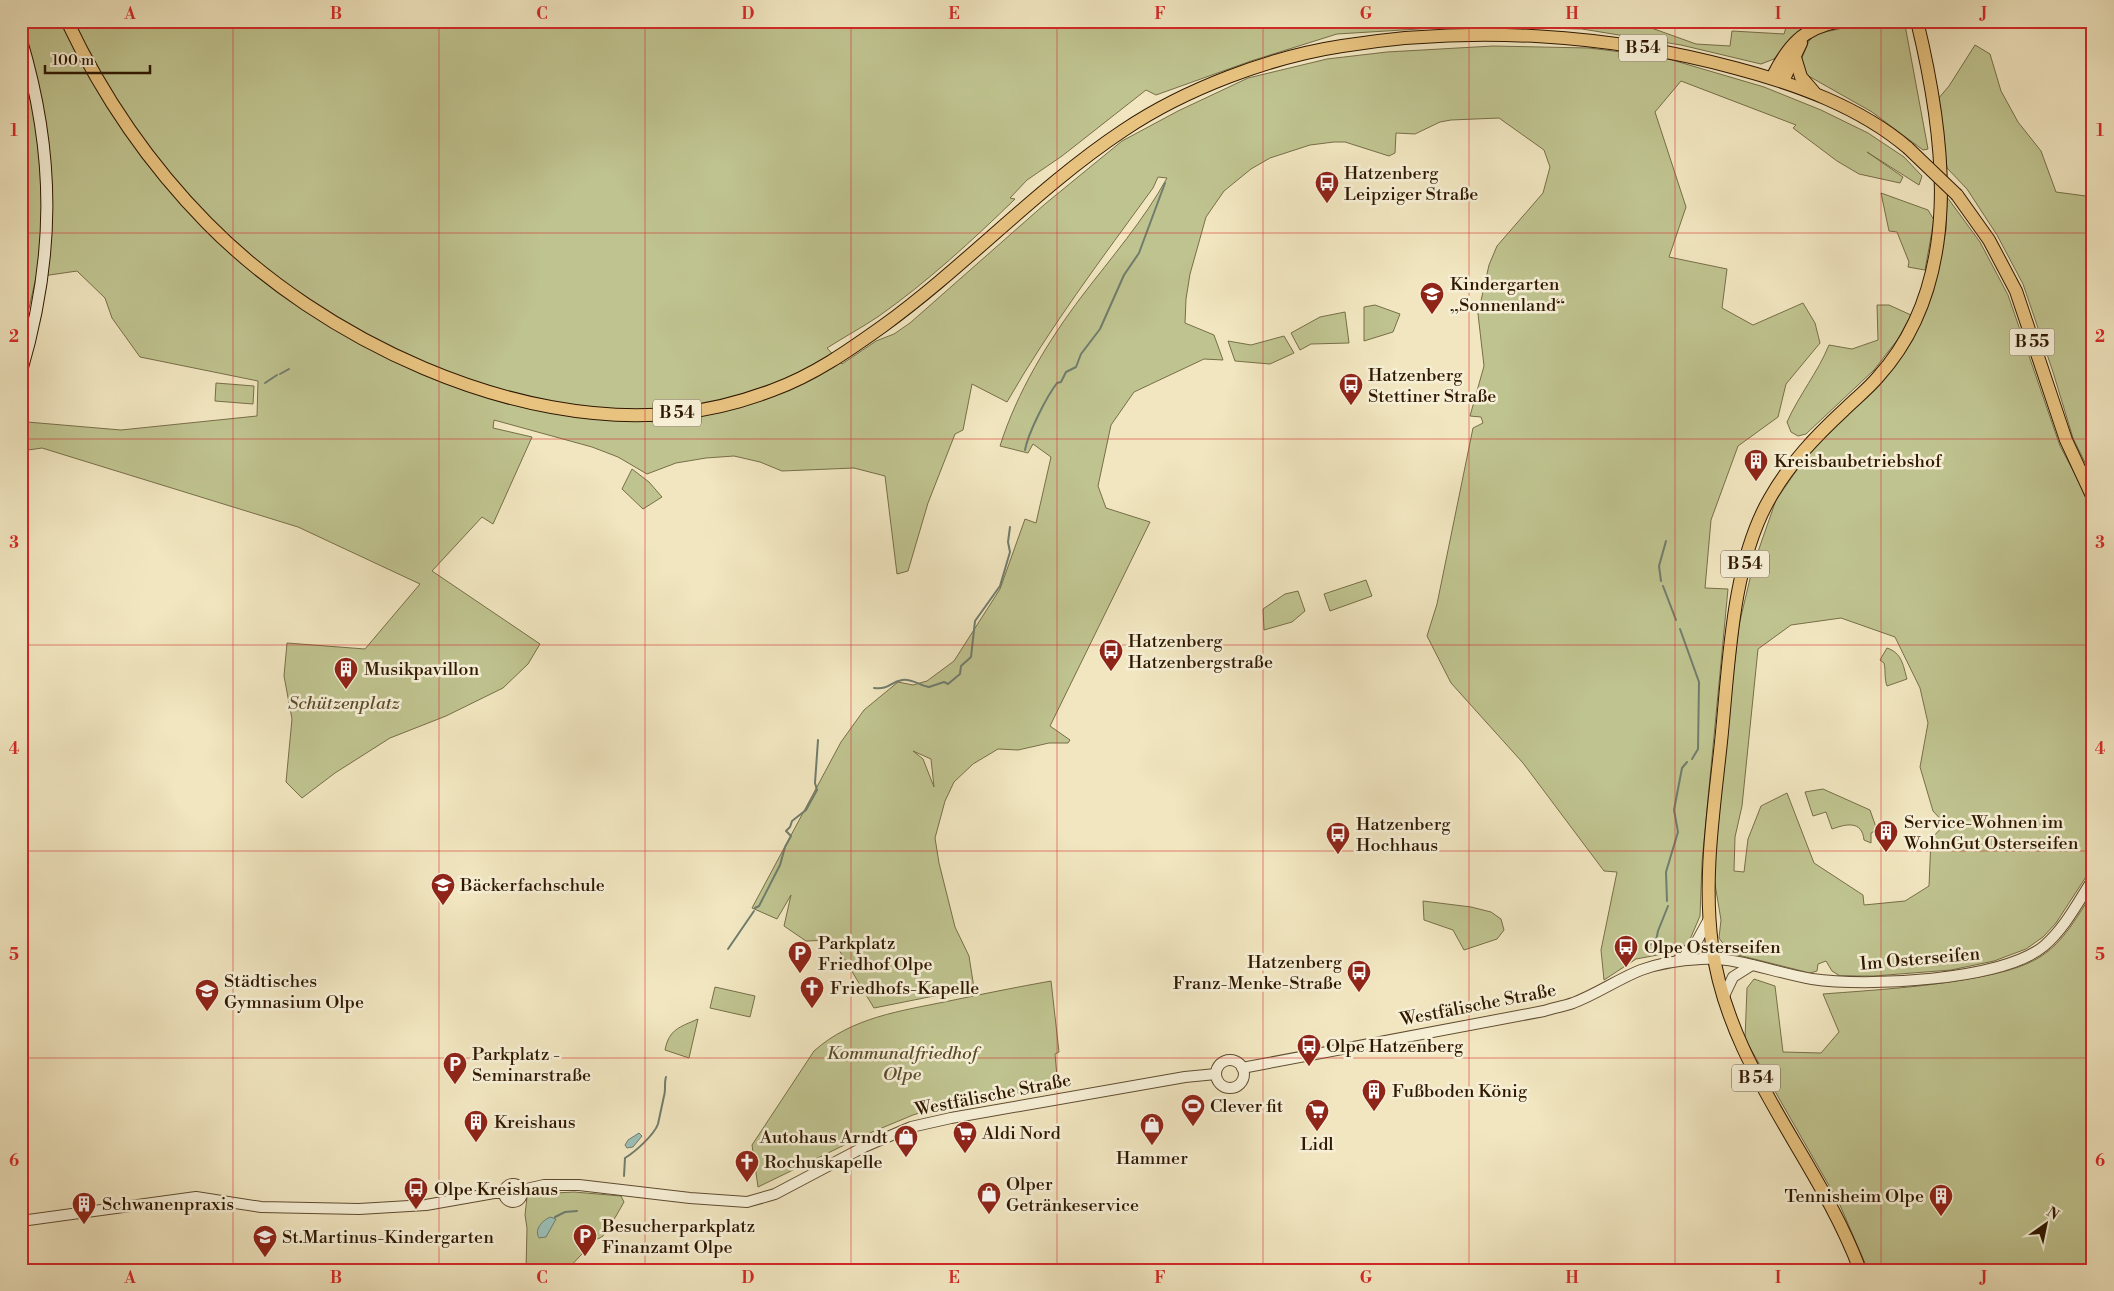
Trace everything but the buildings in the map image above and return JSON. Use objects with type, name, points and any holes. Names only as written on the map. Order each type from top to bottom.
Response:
[{"type":"main road","name":"B 54","points":[[67,21],[109,99],[141,146],[177,191],[211,227],[289,294],[382,349],[468,384],[543,405],[589,413],[681,413],[773,390],[815,371],[842,356],[912,305],[1091,152],[1126,128],[1164,105],[1202,88],[1289,58],[1338,46],[1402,38],[1521,36],[1590,40],[1668,52],[1777,80]]},
{"type":"main road","points":[[1777,80],[1792,44],[1818,26],[1840,21]]},
{"type":"main road","name":"B 54","points":[[1860,1270],[1833,1206],[1747,1060],[1723,998],[1714,958],[1709,919],[1709,866],[1738,594],[1752,536],[1770,497],[1790,467],[1802,452],[1878,378],[1911,331],[1932,278],[1938,233],[1941,182],[1933,104],[1917,21]]},
{"type":"main road","points":[[1777,80],[1807,32]]},
{"type":"main road","points":[[21,39],[40,112],[48,202],[45,265],[33,330],[21,374]]},
{"type":"main road","points":[[1794,54],[1801,77],[1818,95]]},
{"type":"main road","name":"B 55","points":[[1777,80],[1818,95],[1873,123],[1908,148],[1957,195],[1989,240],[2016,291],[2066,440],[2093,498]]},
{"type":"street","name":"Im Osterseifen","points":[[1714,958],[1810,979],[1856,982],[1948,976],[1988,970],[2021,958],[2042,947],[2062,926],[2093,879]]},
{"type":"street","points":[[1677,961],[1697,941],[1709,919]]},
{"type":"street","name":"Westfälische Straße","points":[[1242,1068],[1544,1011],[1574,1002],[1641,970],[1677,961],[1714,958]]},
{"type":"street","points":[[1723,998],[1733,977],[1752,965]]},
{"type":"street","points":[[1229,1060],[1237,1062],[1242,1068],[1244,1072],[1241,1082],[1234,1087],[1222,1085],[1216,1074],[1218,1066],[1229,1060]]},
{"type":"street","name":"Westfälische Straße","points":[[522,1190],[544,1185],[580,1185],[690,1198],[747,1202],[775,1194],[864,1147],[911,1127],[951,1118],[1175,1078],[1216,1074]]},
{"type":"street","points":[[512,1184],[519,1186],[522,1190],[522,1197],[514,1203],[506,1199],[504,1193],[507,1186],[512,1184]]},
{"type":"street","points":[[21,1221],[196,1198],[261,1207],[359,1209],[426,1204],[504,1193]]},
{"type":"green space","name":"Schützenplatz","points":[[21,21],[1632,21],[1696,44],[1730,46],[1732,31],[1784,34],[1788,21],[1822,21],[1795,35],[1774,59],[1761,64],[1681,45],[1582,29],[1468,26],[1337,34],[1251,61],[1156,95],[1146,90],[1062,156],[1027,180],[1010,198],[1015,199],[932,275],[879,316],[827,348],[842,364],[876,341],[894,334],[910,323],[1045,204],[1122,141],[1178,111],[1248,78],[1327,59],[1387,52],[1493,46],[1589,48],[1662,57],[1764,87],[1821,110],[1868,133],[1904,157],[1922,176],[1919,185],[1867,152],[1903,177],[1900,183],[1859,174],[1837,161],[1793,128],[1796,125],[1681,81],[1655,112],[1686,207],[1669,257],[1727,269],[1722,308],[1753,325],[1803,303],[1815,323],[1820,343],[1786,384],[1778,417],[1738,446],[1711,520],[1705,588],[1728,589],[1702,862],[1700,916],[1688,944],[1674,952],[1636,959],[1604,980],[1601,950],[1617,872],[1604,871],[1523,763],[1451,683],[1427,636],[1437,604],[1473,428],[1483,423],[1481,417],[1470,416],[1484,366],[1478,314],[1489,265],[1497,246],[1543,193],[1550,167],[1544,150],[1499,118],[1451,120],[1440,122],[1415,134],[1396,133],[1395,153],[1389,156],[1345,142],[1310,145],[1270,158],[1251,169],[1224,191],[1206,217],[1190,274],[1185,323],[1214,335],[1223,360],[1204,359],[1134,392],[1111,425],[1098,486],[1106,508],[1150,522],[1050,726],[1070,740],[1068,743],[1049,743],[1018,750],[998,749],[973,764],[954,782],[945,801],[935,838],[939,863],[955,927],[969,956],[974,988],[874,1008],[833,940],[806,941],[784,926],[791,895],[777,919],[752,908],[841,742],[864,710],[898,682],[913,685],[927,681],[954,661],[1000,589],[1025,519],[1036,523],[1051,457],[1033,444],[1028,453],[1000,446],[1015,406],[1057,331],[1138,224],[1167,178],[1158,177],[1153,188],[1059,320],[1007,402],[972,384],[963,430],[955,434],[928,503],[908,571],[897,574],[885,476],[854,468],[782,471],[760,462],[734,456],[676,463],[647,474],[618,457],[592,447],[494,420],[493,428],[532,437],[493,524],[482,517],[432,571],[540,644],[528,664],[503,688],[446,716],[390,738],[335,773],[302,798],[286,782],[292,719],[284,676],[287,643],[365,649],[420,584],[298,527],[42,448],[21,451],[21,439],[27,422],[121,430],[257,416],[258,381],[140,357],[112,318],[105,298],[77,271],[36,277],[21,344]],"holes":[[[913,751],[931,759],[934,787],[923,759]]]},
{"type":"green space","points":[[1866,23],[1905,25],[1928,149],[1923,150],[1872,112],[1805,74],[1801,60],[1809,41],[1816,34]]},
{"type":"green space","points":[[1975,45],[1990,54],[2001,91],[2018,122],[2041,151],[2056,192],[2093,197],[2093,479],[2073,438],[2023,284],[1997,235],[1967,189],[1947,168],[1938,99],[1949,86]]},
{"type":"green space","points":[[1881,193],[1928,210],[1934,220],[1925,270],[1908,267],[1909,262],[1897,232],[1889,231]]},
{"type":"green space","points":[[1947,197],[1980,242],[2008,295],[2060,446],[2093,508],[2093,866],[2056,923],[2043,937],[2026,949],[1994,961],[1951,970],[1874,976],[1840,976],[1832,971],[1826,961],[1818,964],[1817,971],[1810,973],[1730,953],[1719,938],[1721,920],[1713,872],[1725,743],[1739,625],[1753,566],[1776,500],[1813,447],[1881,381],[1932,292],[1946,230]],"holes":[[[1841,618],[1895,637],[1920,688],[1928,723],[1920,767],[1933,811],[1945,824],[1931,839],[1929,886],[1905,901],[1864,905],[1863,895],[1814,863],[1787,793],[1761,806],[1748,839],[1744,872],[1734,871],[1735,837],[1742,806],[1758,649],[1791,625]]]},
{"type":"green space","points":[[1375,305],[1400,314],[1393,332],[1364,341],[1364,307]]},
{"type":"green space","points":[[1877,305],[1889,305],[1911,315],[1898,339],[1874,370],[1806,434],[1798,436],[1791,432],[1787,422],[1829,345],[1852,349],[1878,340]]},
{"type":"green space","points":[[1345,312],[1349,343],[1311,344],[1300,350],[1291,333],[1320,317]]},
{"type":"green space","points":[[1284,336],[1294,353],[1270,364],[1235,361],[1228,341],[1251,345]]},
{"type":"green space","points":[[216,383],[254,386],[253,404],[215,401]]},
{"type":"green space","points":[[632,469],[649,482],[662,497],[643,509],[622,489]]},
{"type":"green space","points":[[1366,580],[1372,596],[1330,611],[1324,594]]},
{"type":"green space","points":[[1298,591],[1305,611],[1292,622],[1264,630],[1263,609],[1285,594]]},
{"type":"green space","points":[[1887,648],[1899,656],[1907,679],[1887,686],[1884,663],[1880,660]]},
{"type":"green space","points":[[1823,789],[1870,810],[1877,830],[1871,833],[1871,843],[1864,840],[1863,834],[1857,826],[1848,825],[1832,829],[1826,812],[1813,816],[1805,792]]},
{"type":"green space","points":[[2093,892],[2093,1270],[1868,1270],[1839,1203],[1745,1039],[1747,988],[1754,979],[1775,986],[1783,1052],[1821,1053],[1839,1032],[1823,994],[1940,983],[2003,972],[2018,967],[2040,957],[2056,944],[2070,928]]},
{"type":"green space","points":[[1423,901],[1471,907],[1491,912],[1501,919],[1504,930],[1497,939],[1464,950],[1453,930],[1424,920]]},
{"type":"green space","name":"Kommunalfriedhof Olpe","points":[[1051,981],[1059,1052],[1055,1054],[1058,1088],[956,1101],[913,1115],[865,1135],[758,1187],[752,1145],[814,1051],[829,1040],[844,1030],[895,1012]]},
{"type":"green space","points":[[715,987],[755,996],[750,1017],[710,1008]]},
{"type":"green space","points":[[698,1019],[689,1058],[665,1050],[672,1033]]},
{"type":"green space","points":[[574,1192],[621,1196],[624,1202],[602,1237],[595,1240],[567,1270],[526,1270],[527,1228],[525,1215],[527,1197],[536,1194]]},
{"type":"green space","points":[[1546,1264],[1596,1270],[1538,1270]]},
{"type":"water","points":[[639,1133],[642,1136],[633,1147],[627,1148],[625,1145],[628,1140]]},
{"type":"water","points":[[550,1217],[556,1219],[546,1237],[539,1238],[538,1228]]},
{"type":"waterway","points":[[1025,450],[1043,405],[1057,383],[1061,382],[1066,372],[1076,367],[1081,354],[1100,329],[1124,275],[1139,253],[1165,183]]},
{"type":"waterway","points":[[280,374],[289,369]]},
{"type":"waterway","points":[[265,383],[277,375]]},
{"type":"waterway","points":[[874,688],[883,688],[898,681],[906,680],[929,687],[944,682],[948,684],[960,674],[961,666],[971,657],[975,621],[1000,586],[1010,552],[1008,542],[1010,527]]},
{"type":"waterway","points":[[1661,581],[1659,566],[1666,541]]},
{"type":"waterway","points":[[1663,586],[1676,620]]},
{"type":"waterway","points":[[1680,629],[1699,682],[1698,749],[1692,759]]},
{"type":"waterway","points":[[755,908],[759,906],[780,865],[785,847],[791,836],[786,831],[792,821],[806,810],[817,790],[815,783],[818,740]]},
{"type":"waterway","points":[[1667,901],[1666,872],[1678,832],[1674,810],[1682,768],[1687,762]]},
{"type":"waterway","points":[[1645,948],[1656,941],[1668,906]]},
{"type":"waterway","points":[[728,949],[754,911]]},
{"type":"waterway","points":[[624,1176],[625,1158],[644,1143],[658,1124],[665,1094],[666,1077]]},
{"type":"waterway","points":[[555,1217],[565,1212],[577,1211]]},
{"type":"place","name":"Hatzenberg Leipziger Straße","points":[[1327,204]]},
{"type":"place","name":"Kindergarten „Sonnenland“","points":[[1432,315]]},
{"type":"place","name":"Hatzenberg Stettiner Straße","points":[[1351,406]]},
{"type":"place","name":"Kreisbaubetriebshof","points":[[1756,482]]},
{"type":"place","name":"Hatzenberg Hatzenbergstraße","points":[[1111,672]]},
{"type":"place","name":"Musikpavillon","points":[[346,690]]},
{"type":"place","name":"Service-Wohnen im WohnGut Osterseifen","points":[[1886,853]]},
{"type":"place","name":"Hatzenberg Hochhaus","points":[[1338,855]]},
{"type":"place","name":"Bäckerfachschule","points":[[443,906]]},
{"type":"place","name":"Olpe Osterseifen","points":[[1626,968]]},
{"type":"place","name":"Parkplatz Friedhof Olpe","points":[[800,974]]},
{"type":"place","name":"Hatzenberg Franz-Menke-Straße","points":[[1359,993]]},
{"type":"place","name":"Friedhofs-Kapelle","points":[[812,1009]]},
{"type":"place","name":"Städtisches Gymnasium Olpe","points":[[207,1012]]},
{"type":"place","name":"Olpe Hatzenberg","points":[[1309,1067]]},
{"type":"place","name":"Parkplatz - Seminarstraße","points":[[455,1085]]},
{"type":"place","name":"Fußboden König","points":[[1374,1112]]},
{"type":"place","name":"Clever fit","points":[[1193,1127]]},
{"type":"place","name":"Lidl","points":[[1317,1132]]},
{"type":"place","name":"Kreishaus","points":[[476,1143]]},
{"type":"place","name":"Hammer","points":[[1152,1146]]},
{"type":"place","name":"Aldi Nord","points":[[965,1154]]},
{"type":"place","name":"Autohaus Arndt","points":[[906,1158]]},
{"type":"place","name":"Rochuskapelle","points":[[747,1183]]},
{"type":"place","name":"Olpe Kreishaus","points":[[416,1210]]},
{"type":"place","name":"Olper Getränkeservice","points":[[989,1215]]},
{"type":"place","name":"Tennisheim Olpe","points":[[1941,1217]]},
{"type":"place","name":"Schwanenpraxis","points":[[84,1225]]},
{"type":"place","name":"Besucherparkplatz Finanzamt Olpe","points":[[585,1257]]},
{"type":"place","name":"St.Martinus-Kindergarten","points":[[265,1258]]}]
